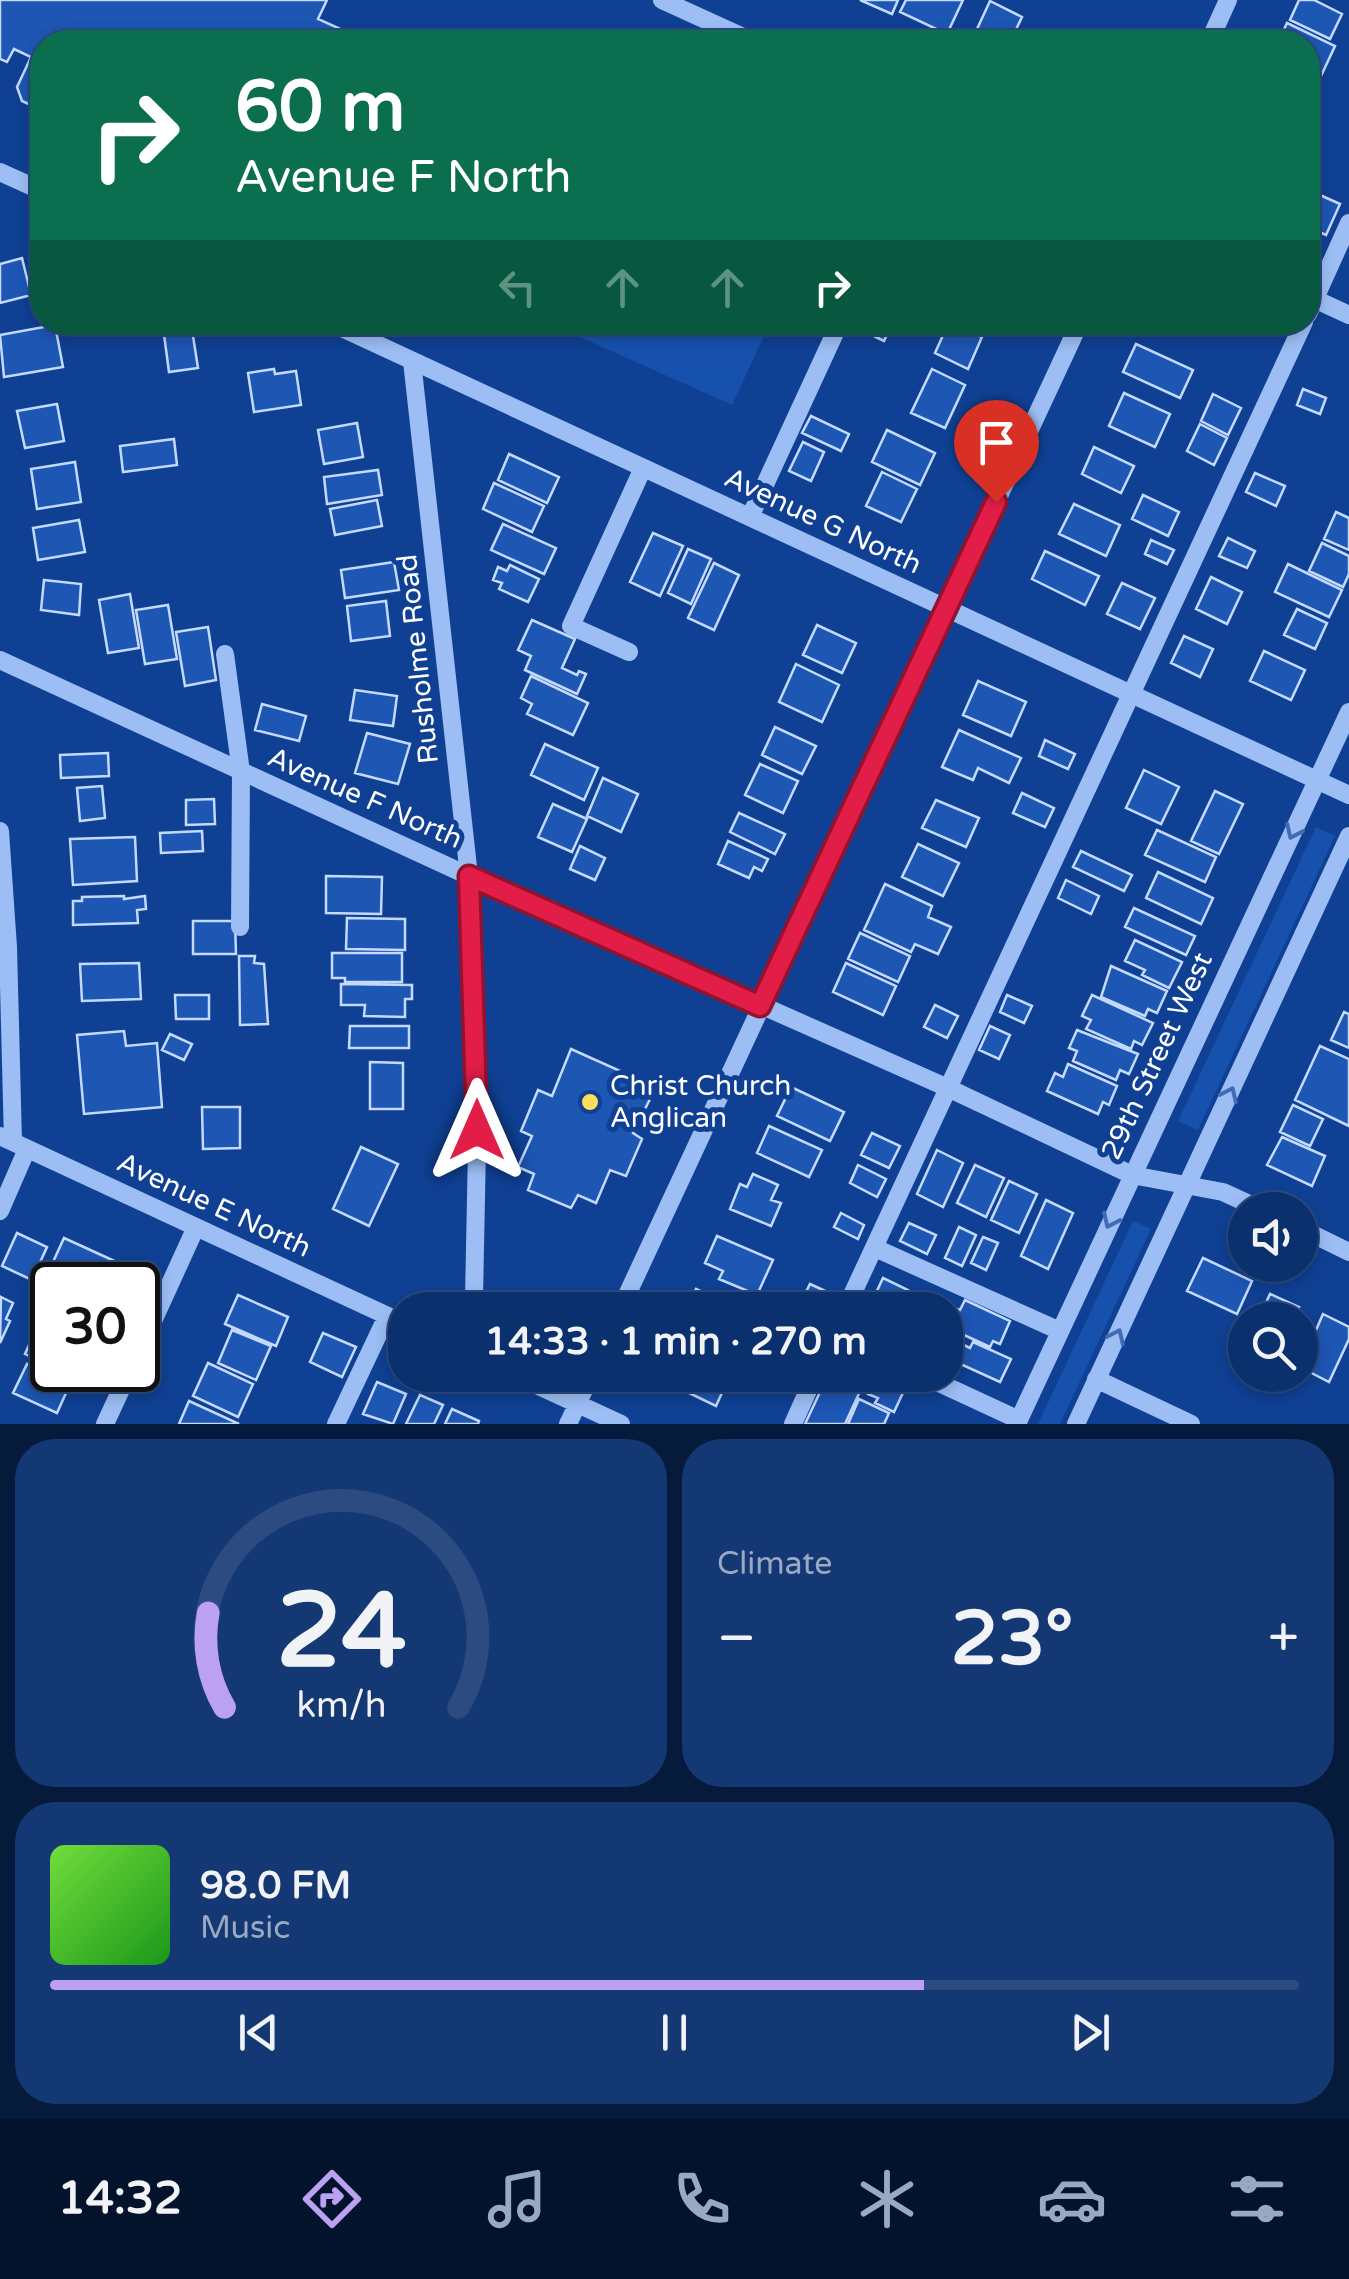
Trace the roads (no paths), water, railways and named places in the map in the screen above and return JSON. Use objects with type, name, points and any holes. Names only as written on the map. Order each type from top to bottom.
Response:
[{"type":"street","points":[[662,0],[728,30]]},
{"type":"street","points":[[1214,30],[1228,0]]},
{"type":"street","points":[[0,172],[30,186]]},
{"type":"street","points":[[1320,283],[1349,224]]},
{"type":"street","points":[[1320,306],[1349,315]]},
{"type":"street","name":"Avenue G North","points":[[357,335],[1349,795]]},
{"type":"street","points":[[750,517],[834,335]]},
{"type":"street","points":[[628,1292],[1074,335]]},
{"type":"street","points":[[853,1292],[1298,335]]},
{"type":"street","name":"Rusholme Road","points":[[412,361],[469,876],[478,1097],[474,1292]]},
{"type":"street","points":[[629,652],[571,626],[644,468]]},
{"type":"street","points":[[225,654],[241,772],[240,927]]},
{"type":"street","name":"Avenue F North","points":[[0,660],[1132,1175],[1189,1183],[1228,1194]]},
{"type":"street","name":"29th Street West","points":[[1018,1422],[1349,712]]},
{"type":"street","points":[[0,831],[8,947],[13,1143],[0,1211]]},
{"type":"street","points":[[1076,1424],[1349,836]]},
{"type":"street","name":"Avenue E North","points":[[13,1143],[387,1316]]},
{"type":"street","points":[[160,1306],[196,1227]]},
{"type":"street","points":[[1318,1237],[1349,1252]]},
{"type":"street","points":[[874,1248],[1060,1331]]},
{"type":"street","points":[[336,1424],[387,1316]]},
{"type":"street","points":[[1096,1379],[1192,1424]]},
{"type":"street","points":[[105,1424],[120,1392]]},
{"type":"street","points":[[551,1392],[621,1424]]},
{"type":"street","points":[[568,1424],[582,1392]]},
{"type":"street","points":[[793,1424],[807,1392]]},
{"type":"street","points":[[957,1392],[1018,1422]]},
{"type":"place","name":"Christ Church Anglican","points":[[590,1102]]}]
